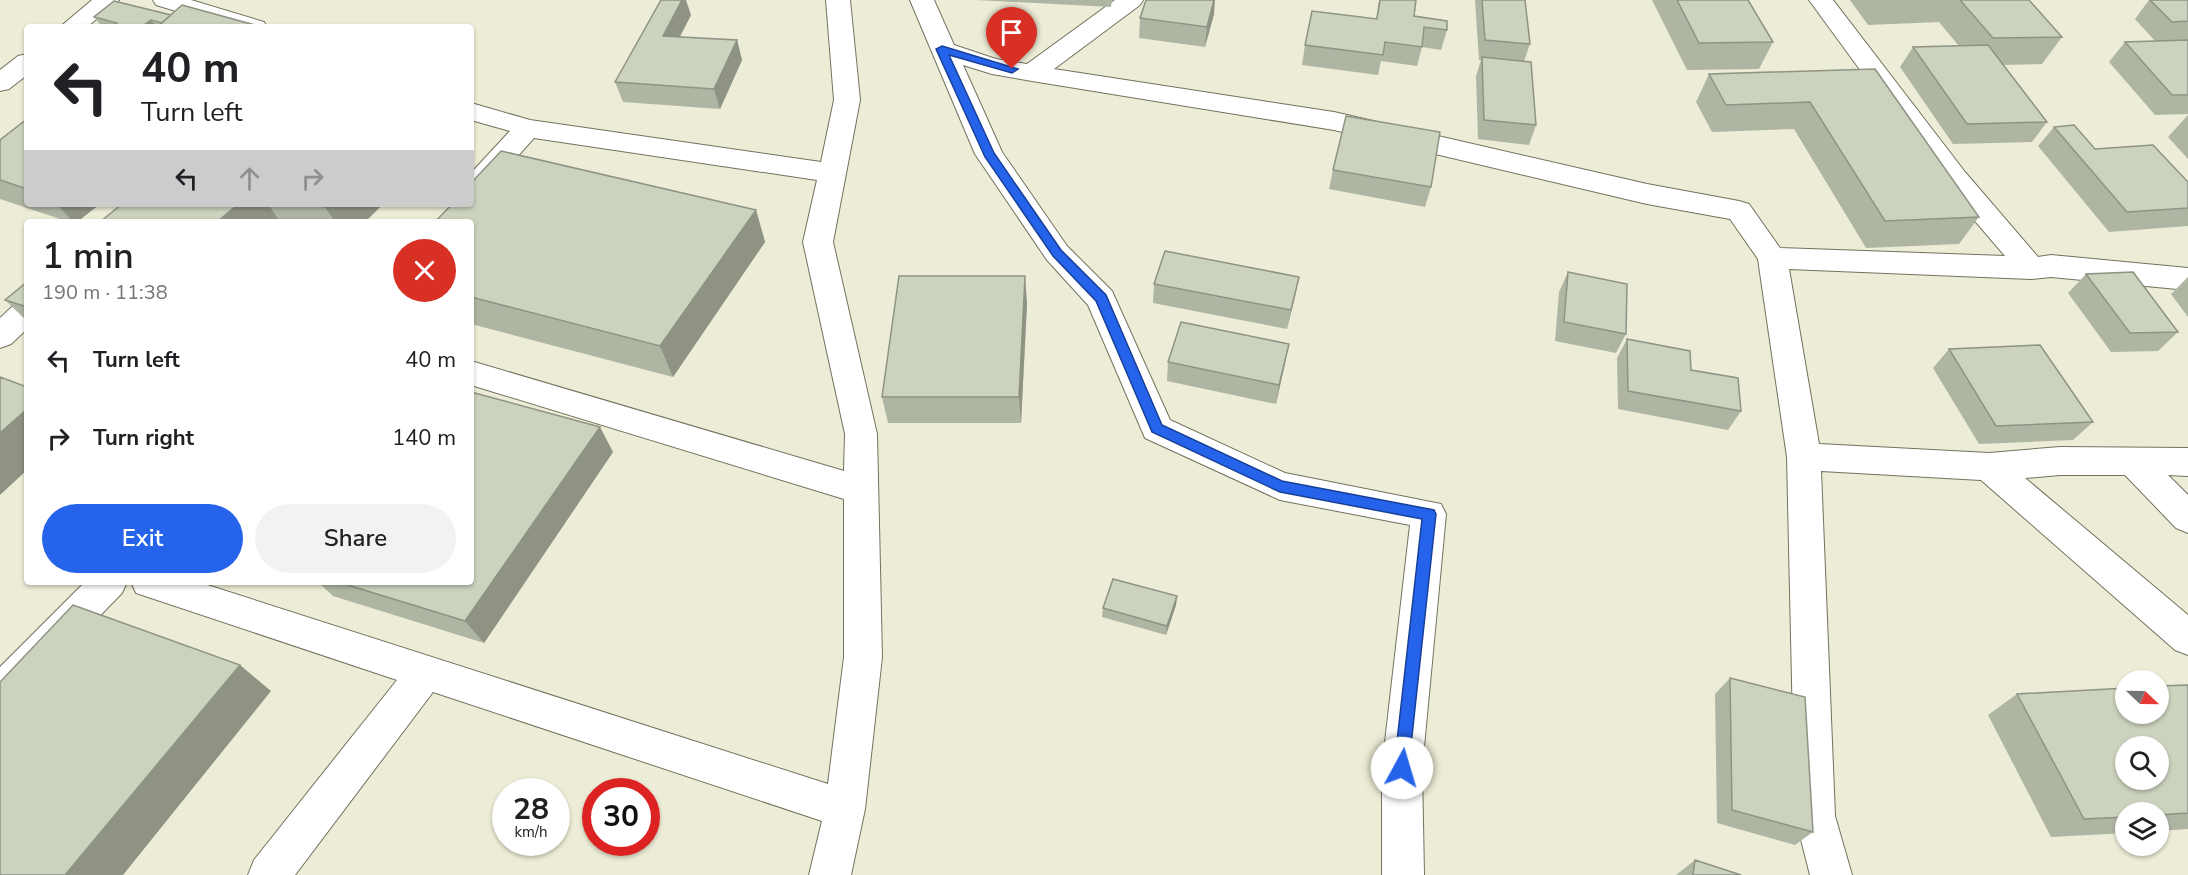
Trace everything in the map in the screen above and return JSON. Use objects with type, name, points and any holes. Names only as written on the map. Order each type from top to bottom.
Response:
[{"type":"street","points":[[76,24],[107,0]]},
{"type":"street","points":[[165,0],[245,24]]},
{"type":"street","points":[[830,875],[846,809],[863,657],[861,434],[818,242],[847,100],[838,0]]},
{"type":"street","points":[[922,0],[989,154],[1057,253],[1101,299],[1157,429],[1280,486],[1429,514],[1402,768],[1403,875]]},
{"type":"street","points":[[1032,73],[1131,0]]},
{"type":"street","points":[[1821,0],[1955,179],[2031,268]]},
{"type":"street","points":[[942,49],[993,66],[1334,121],[1624,189],[1739,211],[1772,258],[1791,360],[1804,457],[1815,816],[1831,875]]},
{"type":"street","points":[[0,83],[24,64]]},
{"type":"street","points":[[474,112],[528,128],[832,173]]},
{"type":"street","points":[[474,187],[528,128]]},
{"type":"street","points":[[1772,258],[2031,268],[2050,266],[2188,279]]},
{"type":"street","points":[[0,336],[24,314]]},
{"type":"street","points":[[474,374],[862,490]]},
{"type":"street","points":[[1804,457],[1989,467],[2060,461],[2188,462]]},
{"type":"street","points":[[2133,461],[2188,518]]},
{"type":"street","points":[[1989,467],[2188,638]]},
{"type":"street","points":[[0,693],[106,585]]},
{"type":"street","points":[[158,585],[846,809]]},
{"type":"street","points":[[269,875],[426,672]]},
{"type":"building","points":[[661,0],[682,0],[663,36],[737,40],[714,89],[615,82]]},
{"type":"building","points":[[1146,0],[1214,0],[1207,27],[1140,18]]},
{"type":"building","points":[[1380,0],[1416,0],[1414,16],[1447,21],[1447,30],[1424,27],[1422,47],[1385,42],[1383,55],[1305,45],[1312,11],[1377,19]]},
{"type":"building","points":[[1482,0],[1525,0],[1530,44],[1485,40]]},
{"type":"building","points":[[1677,0],[1748,0],[1773,42],[1699,43]]},
{"type":"building","points":[[1960,0],[2029,0],[2062,37],[1993,38]]},
{"type":"building","points":[[2150,0],[2188,0],[2188,21],[2172,22]]},
{"type":"building","points":[[114,1],[171,15],[162,23],[151,20],[145,24],[116,24],[94,17]]},
{"type":"building","points":[[182,5],[251,24],[160,24]]},
{"type":"building","points":[[2188,40],[2188,95],[2172,95],[2125,42]]},
{"type":"building","points":[[1988,45],[2047,122],[1967,124],[1913,47]]},
{"type":"building","points":[[1482,57],[1531,62],[1536,125],[1484,120]]},
{"type":"building","points":[[1875,69],[1979,217],[1885,221],[1810,102],[1726,105],[1709,74]]},
{"type":"building","points":[[1346,116],[1440,132],[1431,187],[1333,170]]},
{"type":"building","points":[[24,121],[24,188],[0,180],[0,140]]},
{"type":"building","points":[[2074,125],[2095,149],[2153,145],[2188,182],[2188,208],[2127,212],[2054,127]]},
{"type":"building","points":[[501,151],[756,210],[660,346],[474,298],[474,219],[438,219],[449,207],[474,207],[474,180]]},
{"type":"building","points":[[118,207],[234,207],[220,219],[104,219]]},
{"type":"building","points":[[1165,251],[1299,277],[1291,310],[1154,284]]},
{"type":"building","points":[[1568,272],[1627,284],[1626,334],[1564,322]]},
{"type":"building","points":[[2133,272],[2178,332],[2130,333],[2086,274]]},
{"type":"building","points":[[899,276],[1025,276],[1019,397],[882,397]]},
{"type":"building","points":[[24,284],[24,306],[5,300]]},
{"type":"building","points":[[1181,322],[1289,344],[1279,385],[1168,362]]},
{"type":"building","points":[[1627,339],[1690,351],[1691,370],[1738,378],[1741,411],[1628,391]]},
{"type":"building","points":[[2040,345],[2093,422],[1996,426],[1949,349]]},
{"type":"building","points":[[0,377],[24,386],[24,412],[0,433]]},
{"type":"building","points":[[474,393],[600,427],[465,621],[348,585],[474,585]]},
{"type":"building","points":[[1113,579],[1177,596],[1167,626],[1103,608]]},
{"type":"building","points":[[73,605],[240,665],[65,875],[0,875],[0,682]]},
{"type":"building","points":[[1730,678],[1805,697],[1813,832],[1732,810]]},
{"type":"building","points":[[2188,685],[2188,813],[2169,814],[2169,802],[2115,802],[2115,818],[2084,819],[2017,694],[2115,689],[2115,724],[2169,724],[2169,686]]},
{"type":"building","points":[[1695,860],[1741,875],[1693,875]]},
{"type":"route","points":[[1012,69],[993,66],[942,49],[989,154],[1057,253],[1101,299],[1157,429],[1280,486],[1429,514],[1402,768]]}]
